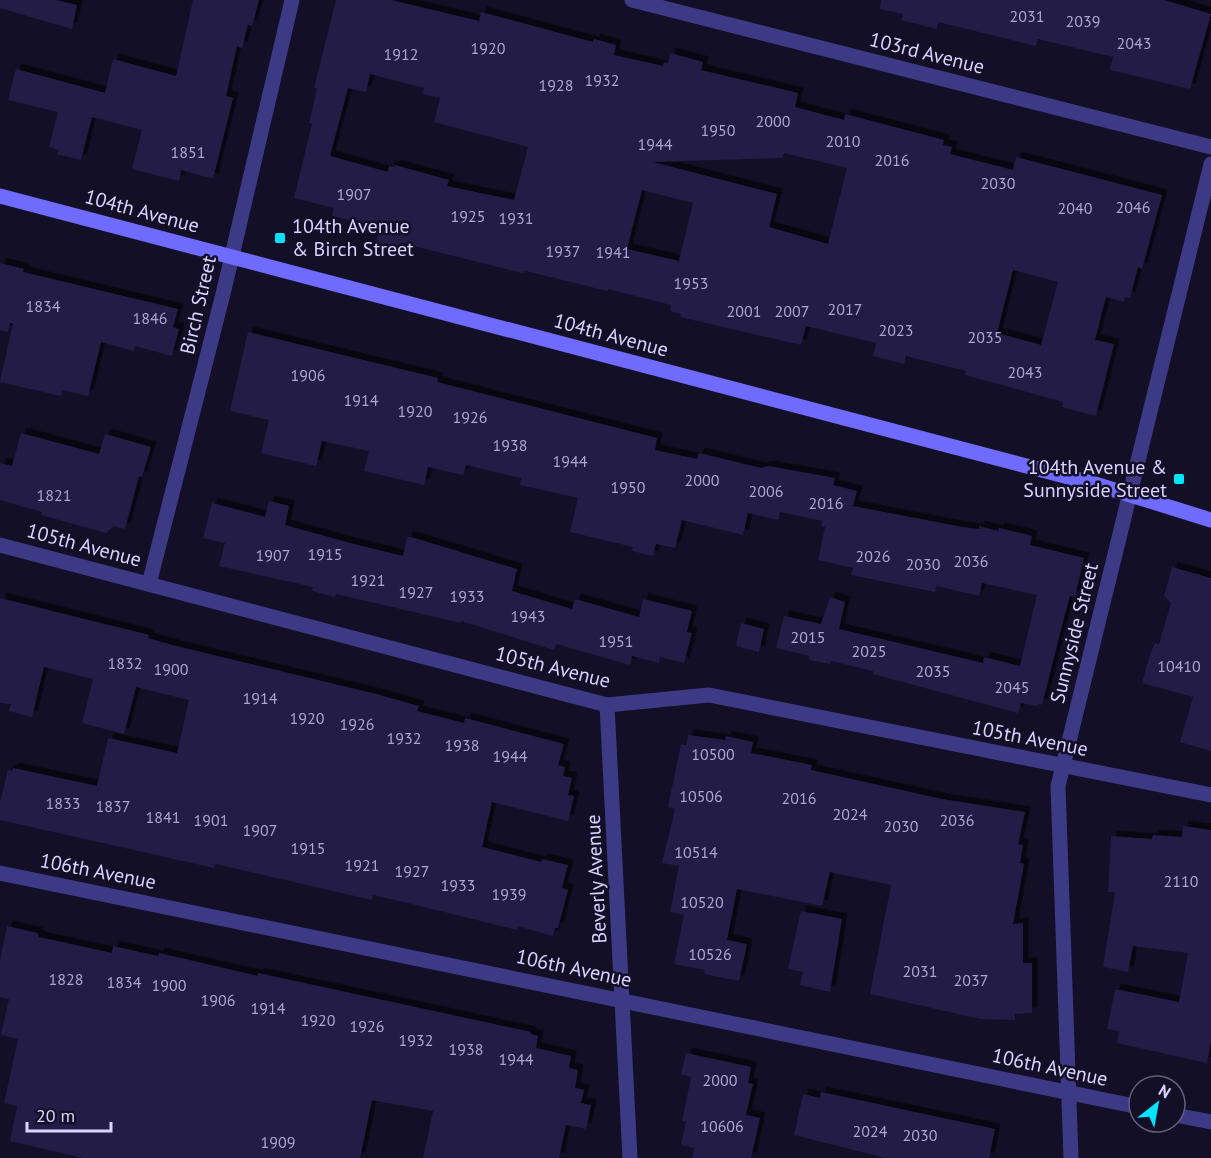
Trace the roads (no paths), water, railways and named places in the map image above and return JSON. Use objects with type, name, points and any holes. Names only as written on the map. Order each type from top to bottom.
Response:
[{"type":"street","name":"Birch Street","points":[[149,584],[231,257],[292,0]]},
{"type":"street","name":"103rd Avenue","points":[[632,0],[1211,147]]},
{"type":"street","name":"Sunnyside Street","points":[[1071,1158],[1058,786],[1211,164]]},
{"type":"street","name":"104th Avenue","points":[[0,195],[1131,495],[1211,520]]},
{"type":"street","name":"105th Avenue","points":[[0,545],[607,705],[710,695],[1211,795]]},
{"type":"street","name":"Beverly Avenue","points":[[607,705],[624,999],[630,1158]]},
{"type":"street","name":"106th Avenue","points":[[0,873],[624,999],[1127,1105]]},
{"type":"street","points":[[1187,1117],[1211,1122]]},
{"type":"place","name":"104th Avenue & Birch Street","points":[[280,238]]},
{"type":"place","name":"104th Avenue & Sunnyside Street","points":[[1179,479]]}]
